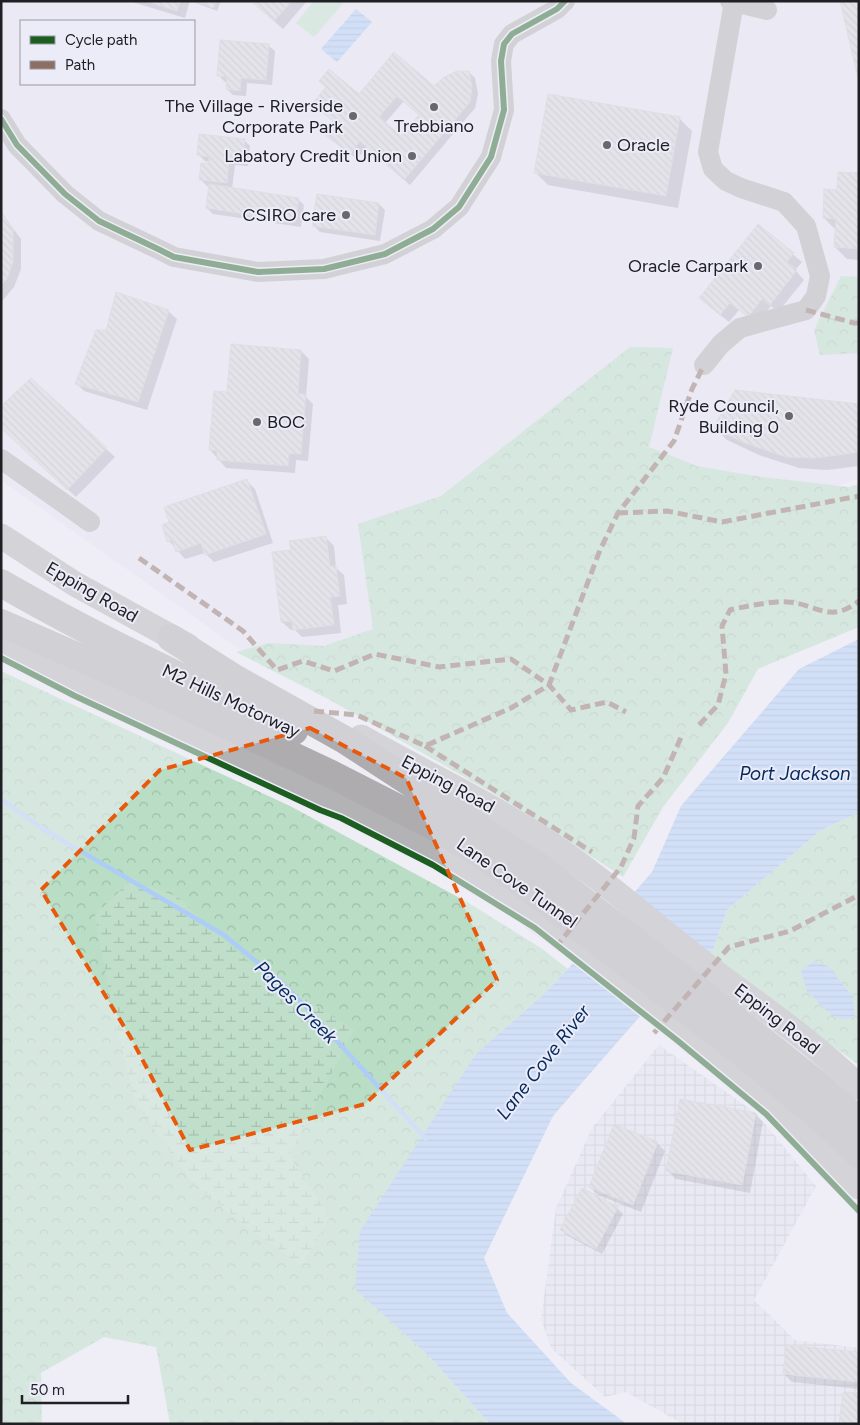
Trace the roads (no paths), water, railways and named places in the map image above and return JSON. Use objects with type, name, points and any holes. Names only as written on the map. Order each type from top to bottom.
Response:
[{"type":"highway","name":"M2 Hills Motorway","points":[[1,583],[78,627],[138,658],[335,749],[462,815]]},
{"type":"highway","points":[[1,606],[131,680]]},
{"type":"highway","points":[[1,623],[131,680]]},
{"type":"highway","points":[[171,638],[236,679],[345,740],[462,815]]},
{"type":"highway","name":"Lane Cove Tunnel","points":[[131,680],[339,778],[439,829],[488,859],[569,917],[697,1017],[787,1090],[859,1154]]},
{"type":"highway","name":"Lane Cove Tunnel","points":[[462,815],[541,868],[569,917]]},
{"type":"highway","name":"Lane Cove Tunnel","points":[[697,1017],[816,1083],[859,1121]]},
{"type":"main road","name":"Epping Road","points":[[1,536],[75,584],[171,638],[314,711],[505,815],[588,871],[799,1034],[856,1084]]},
{"type":"main road","points":[[1,645],[316,791],[440,854],[476,876],[569,917]]},
{"type":"main road","points":[[697,1017],[786,1116],[859,1187]]},
{"type":"street","points":[[1,119],[17,146],[65,194],[99,222],[174,256],[258,272],[324,269],[385,254],[433,229],[459,207],[491,157],[504,110],[501,61],[504,44],[512,34],[557,9],[565,1]]},
{"type":"street","points":[[704,365],[721,344],[740,328],[806,310],[816,296],[820,276],[806,226],[784,202],[726,181],[713,170],[708,152],[732,2],[767,10]]},
{"type":"street","points":[[1,459],[90,522]]},
{"type":"water","points":[[356,9],[372,22],[337,62],[321,49]]},
{"type":"water","name":"Port Jackson","points":[[859,639],[859,812],[820,831],[727,910],[713,950],[704,952],[635,1022],[553,1116],[484,1258],[507,1313],[571,1383],[627,1424],[490,1424],[426,1353],[355,1289],[360,1231],[476,1054],[542,996],[568,969],[652,872],[681,806],[799,669]]},
{"type":"water","points":[[814,961],[828,966],[852,996],[855,1015],[847,1020],[831,1015],[807,991],[801,971]]},
{"type":"waterway","name":"Pages Creek","points":[[1,799],[43,829],[224,935],[279,980],[306,1007],[426,1139]]},
{"type":"place","name":"Trebbiano","points":[[434,107]]},
{"type":"place","name":"The Village - Riverside Corporate Park","points":[[353,116]]},
{"type":"place","name":"Oracle","points":[[607,145]]},
{"type":"place","name":"Labatory Credit Union","points":[[412,156]]},
{"type":"place","name":"CSIRO care","points":[[346,215]]},
{"type":"place","name":"Oracle Carpark","points":[[758,266]]},
{"type":"place","name":"Ryde Council, Building 0","points":[[789,416]]},
{"type":"place","name":"BOC","points":[[257,422]]},
{"type":"water label","name":"Lane Cove River","points":[[543,1062]]}]
